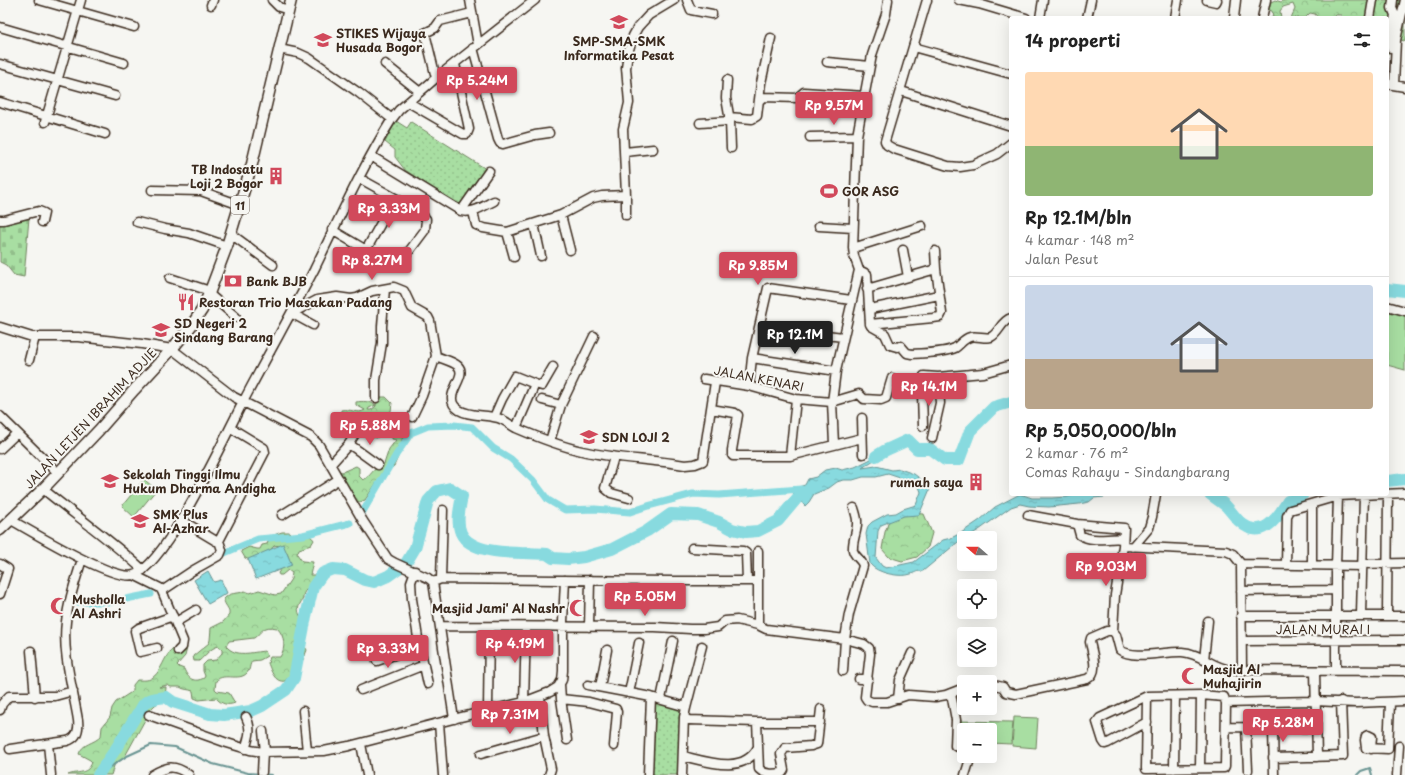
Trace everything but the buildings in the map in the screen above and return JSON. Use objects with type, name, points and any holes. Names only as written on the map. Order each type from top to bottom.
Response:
[{"type":"main road","name":"JALAN LETJEN IBRAHIM ADJIE","points":[[0,530],[58,473],[172,349],[202,310],[227,246],[240,205],[259,139],[290,5]]},
{"type":"street","points":[[39,0],[134,27]]},
{"type":"street","points":[[46,119],[81,0]]},
{"type":"street","points":[[272,0],[279,7],[290,5]]},
{"type":"street","points":[[470,0],[475,46],[500,143],[503,144],[535,135],[549,133]]},
{"type":"street","points":[[11,520],[82,559],[112,572],[126,576],[134,575],[143,570],[155,559],[181,520],[231,428],[332,230],[392,119],[408,102],[436,78],[535,0]]},
{"type":"street","points":[[626,215],[623,129],[629,102],[626,68],[631,43],[638,27],[649,15],[674,0]]},
{"type":"street","points":[[687,0],[692,11],[712,14]]},
{"type":"street","points":[[834,444],[832,402],[836,371],[859,270],[852,248],[857,136],[873,51],[887,9],[888,0]]},
{"type":"street","points":[[927,0],[886,141],[887,145],[889,147],[954,167],[973,165],[997,154],[1009,145]]},
{"type":"street","points":[[959,0],[980,2],[1020,16]]},
{"type":"street","points":[[1040,16],[1043,0]]},
{"type":"street","points":[[1088,16],[1091,0]]},
{"type":"street","points":[[1175,16],[1178,0]]},
{"type":"street","points":[[1207,0],[1216,2],[1217,0]]},
{"type":"street","points":[[1234,16],[1236,0]]},
{"type":"street","points":[[1262,16],[1266,0]]},
{"type":"street","points":[[1370,16],[1373,0]]},
{"type":"street","points":[[1389,77],[1391,36],[1395,15],[1392,8],[1393,0],[1404,2],[1396,40],[1390,84],[1405,87]]},
{"type":"street","points":[[436,78],[425,33],[435,28],[440,21],[472,13]]},
{"type":"street","points":[[0,27],[124,63]]},
{"type":"street","points":[[700,123],[730,119],[754,118],[757,116],[762,77],[770,38]]},
{"type":"street","points":[[913,47],[1009,73]]},
{"type":"street","points":[[279,49],[298,53],[308,58],[359,93],[392,119]]},
{"type":"street","points":[[827,62],[870,66]]},
{"type":"street","points":[[0,64],[115,96]]},
{"type":"street","points":[[385,64],[420,92]]},
{"type":"street","points":[[408,102],[463,134],[466,134],[469,129],[455,64]]},
{"type":"street","points":[[727,80],[726,98],[730,119],[731,148]]},
{"type":"street","points":[[901,91],[1009,125]]},
{"type":"street","points":[[760,100],[763,97],[797,98],[804,92],[864,96]]},
{"type":"street","points":[[0,102],[46,119],[105,134]]},
{"type":"street","points":[[810,137],[857,136]]},
{"type":"street","points":[[625,152],[653,150]]},
{"type":"street","points":[[372,156],[461,211],[472,211],[494,201]]},
{"type":"street","points":[[461,211],[489,171]]},
{"type":"street","points":[[332,230],[390,264],[396,265],[401,262],[425,230],[426,222],[424,217],[360,178]]},
{"type":"street","points":[[152,190],[201,192],[240,205]]},
{"type":"street","points":[[472,211],[476,225],[483,228],[507,232],[561,215],[593,198],[626,195]]},
{"type":"street","points":[[366,250],[395,198]]},
{"type":"street","points":[[0,220],[39,211],[44,213],[42,222]]},
{"type":"street","points":[[561,215],[570,250]]},
{"type":"street","points":[[137,222],[189,233],[227,246]]},
{"type":"street","points":[[534,224],[542,256]]},
{"type":"street","points":[[819,226],[853,228]]},
{"type":"street","points":[[852,248],[922,226]]},
{"type":"street","points":[[507,232],[514,258]]},
{"type":"street","points":[[231,234],[274,266]]},
{"type":"street","points":[[903,250],[908,277]]},
{"type":"street","points":[[870,324],[940,317],[942,313],[935,251]]},
{"type":"street","points":[[867,289],[936,269]]},
{"type":"street","points":[[859,270],[867,274],[871,326],[885,334],[890,345],[903,347],[907,353],[912,354],[945,350],[955,348],[968,337],[993,336],[1004,322],[1009,319]]},
{"type":"street","points":[[170,278],[210,292],[236,318]]},
{"type":"street","points":[[292,311],[300,309],[317,300],[337,297],[351,299],[357,298],[366,292],[394,287],[406,293],[412,308],[428,317],[430,321],[436,356],[422,396],[412,417]]},
{"type":"street","points":[[749,386],[752,358],[768,289],[770,287],[851,300]]},
{"type":"street","points":[[376,398],[376,380],[382,343],[385,289]]},
{"type":"street","points":[[870,309],[939,295]]},
{"type":"street","points":[[1389,307],[1405,311]]},
{"type":"street","points":[[292,311],[313,325]]},
{"type":"street","points":[[0,327],[35,337],[78,337],[172,349],[234,397],[311,437],[319,445],[331,464],[362,521],[388,559],[428,578],[433,582],[454,719]]},
{"type":"street","points":[[759,327],[843,337]]},
{"type":"street","points":[[550,441],[562,405],[594,336]]},
{"type":"street","points":[[29,360],[35,337]]},
{"type":"street","points":[[436,356],[458,366],[460,369],[452,397],[453,404],[467,413],[494,417],[505,421],[516,428],[550,441],[583,451],[614,457],[685,465],[703,461],[715,382]]},
{"type":"street","points":[[752,358],[836,371]]},
{"type":"street","points":[[923,426],[922,394],[924,376],[938,377],[983,373],[1009,366]]},
{"type":"street","points":[[494,417],[515,376],[542,386],[553,367]]},
{"type":"street","points":[[932,438],[940,404],[938,377]]},
{"type":"street","points":[[832,402],[858,394],[864,399],[881,400],[886,398],[892,378]]},
{"type":"street","name":"JALAN KENARI","points":[[704,379],[715,382],[749,386],[796,399],[832,402]]},
{"type":"street","points":[[516,428],[535,384]]},
{"type":"street","points":[[790,456],[796,399]]},
{"type":"street","points":[[542,400],[562,405]]},
{"type":"street","points":[[711,409],[735,413],[738,415],[732,450],[733,456],[790,456],[862,438]]},
{"type":"street","points":[[0,416],[58,473]]},
{"type":"street","points":[[862,418],[863,454]]},
{"type":"street","points":[[162,591],[220,555],[222,550],[219,541],[265,452],[264,448],[231,428]]},
{"type":"street","points":[[331,464],[349,444],[358,429]]},
{"type":"street","points":[[0,449],[17,433]]},
{"type":"street","points":[[349,444],[378,465]]},
{"type":"street","points":[[614,457],[605,488],[611,493],[628,498]]},
{"type":"street","points":[[282,515],[339,479]]},
{"type":"street","points":[[42,488],[94,530],[113,543],[143,570]]},
{"type":"street","points":[[1389,494],[1405,493]]},
{"type":"street","points":[[1134,547],[1149,528],[1156,496]]},
{"type":"street","points":[[1286,565],[1288,513],[1294,508],[1312,504],[1334,496],[1336,670]]},
{"type":"street","points":[[1361,615],[1364,496]]},
{"type":"street","points":[[1387,616],[1388,496]]},
{"type":"street","points":[[1312,504],[1312,565]]},
{"type":"street","points":[[843,672],[844,639],[849,614],[863,566],[862,561],[853,551],[857,523],[854,508]]},
{"type":"street","points":[[441,579],[443,510]]},
{"type":"street","points":[[1028,515],[1077,524],[1124,528],[1115,595],[1113,631],[1116,635],[1120,650],[1125,653],[1183,652],[1194,655],[1222,669],[1405,671]]},
{"type":"street","points":[[181,520],[216,541],[219,541]]},
{"type":"street","points":[[1077,524],[1080,535],[1084,537],[1123,542],[1134,547],[1226,551],[1233,554],[1241,564],[1242,670]]},
{"type":"street","points":[[692,548],[746,553],[746,581]]},
{"type":"street","points":[[758,551],[758,625]]},
{"type":"street","points":[[10,749],[71,740],[77,734],[78,720],[65,643],[65,623],[69,601],[82,559]]},
{"type":"street","points":[[0,564],[8,568],[0,594]]},
{"type":"street","points":[[1241,564],[1336,566],[1405,564]]},
{"type":"street","points":[[412,570],[412,599],[428,684]]},
{"type":"street","points":[[134,575],[160,588],[162,591],[183,641],[182,647],[178,651]]},
{"type":"street","points":[[433,582],[441,579],[757,581]]},
{"type":"street","points":[[565,580],[563,671],[560,684],[567,740]]},
{"type":"street","points":[[589,628],[590,580]]},
{"type":"street","points":[[1241,591],[1336,590]]},
{"type":"street","points":[[157,648],[140,652],[135,631],[139,628],[174,619],[196,610]]},
{"type":"street","points":[[1242,616],[1405,616]]},
{"type":"street","points":[[440,626],[563,626],[589,628],[655,627],[704,629],[718,627],[725,621],[737,620],[758,625],[766,629],[844,639],[864,644],[869,648],[870,654],[863,679],[867,700],[880,703],[888,702],[908,695],[936,697],[957,691]]},
{"type":"street","points":[[1204,660],[1208,621]]},
{"type":"street","points":[[488,710],[489,627]]},
{"type":"street","points":[[524,702],[526,627]]},
{"type":"street","points":[[997,686],[1003,687],[1006,692],[1016,694],[1087,679],[1092,676],[1094,672],[1090,642],[1091,638],[1107,631],[1113,631]]},
{"type":"street","name":"JALAN MURAI I","points":[[1242,640],[1405,640]]},
{"type":"street","points":[[661,699],[673,642]]},
{"type":"street","points":[[629,693],[639,643]]},
{"type":"street","points":[[377,661],[420,646]]},
{"type":"street","points":[[682,775],[684,717],[702,646]]},
{"type":"street","points":[[600,687],[607,650]]},
{"type":"street","points":[[31,651],[35,697]]},
{"type":"street","points":[[898,699],[900,680],[912,653]]},
{"type":"street","points":[[361,690],[424,665]]},
{"type":"street","points":[[1315,671],[1316,757]]},
{"type":"street","points":[[149,715],[245,749],[264,752],[324,751],[361,744],[488,710],[524,702],[550,692],[560,684]]},
{"type":"street","points":[[588,685],[661,699],[686,708]]},
{"type":"street","points":[[0,710],[2,704],[9,696],[55,696],[73,691]]},
{"type":"street","points":[[951,693],[956,720],[955,746],[957,747]]},
{"type":"street","points":[[1198,771],[1201,695]]},
{"type":"street","points":[[1147,696],[1147,722],[1146,769],[1198,771],[1224,768],[1226,727],[1226,703],[1224,697],[1201,695],[1147,696],[1100,718],[1097,722],[1105,744],[1147,722]]},
{"type":"street","points":[[1174,769],[1175,696]]},
{"type":"street","points":[[540,697],[544,736],[551,769],[549,775]]},
{"type":"street","points":[[648,775],[651,697]]},
{"type":"street","points":[[561,699],[589,702],[616,709],[614,746]]},
{"type":"street","points":[[1226,703],[1315,701],[1341,701],[1356,703],[1405,700]]},
{"type":"street","points":[[1273,758],[1343,756],[1341,701]]},
{"type":"street","points":[[1371,749],[1388,749],[1390,703]]},
{"type":"street","points":[[757,722],[758,767],[760,771],[766,774],[782,773],[784,770],[782,756],[783,750],[788,747],[815,746],[818,741],[821,709]]},
{"type":"street","points":[[303,711],[307,751]]},
{"type":"street","points":[[684,717],[690,720],[820,722]]},
{"type":"street","points":[[245,749],[250,734],[249,722],[246,718]]},
{"type":"street","points":[[439,723],[443,775]]},
{"type":"street","points":[[1226,727],[1315,728]]},
{"type":"street","points":[[1246,727],[1248,770]]},
{"type":"street","points":[[1273,728],[1274,775]]},
{"type":"street","points":[[262,772],[264,752],[263,730]]},
{"type":"street","points":[[481,754],[544,736]]},
{"type":"street","points":[[48,744],[51,775]]},
{"type":"street","points":[[361,744],[367,775]]},
{"type":"street","points":[[1389,745],[1402,746],[1397,775]]},
{"type":"street","points":[[683,756],[732,767],[750,760],[758,747]]},
{"type":"street","points":[[965,775],[969,763]]},
{"type":"street","points":[[152,775],[170,767],[178,769],[189,775]]},
{"type":"green space","points":[[1275,0],[1281,2],[1286,0],[1405,0],[1405,40],[1398,39],[1390,45],[1389,53],[1389,16],[1316,16],[1310,13],[1307,16],[1292,16],[1295,9],[1293,4],[1283,7],[1280,11],[1281,16],[1273,16],[1272,11],[1267,9],[1269,3]]},
{"type":"green space","points":[[396,121],[407,128],[411,122],[486,169],[460,206],[405,170],[395,157],[395,150],[385,142]]},
{"type":"green space","points":[[29,218],[24,277],[14,275],[6,265],[0,262],[0,223]]},
{"type":"green space","points":[[1389,304],[1405,308],[1405,370],[1389,366]]},
{"type":"green space","points":[[377,397],[386,397],[392,403],[391,411],[386,418],[386,423],[389,424],[397,422],[402,426],[404,431],[398,457],[394,466],[377,482],[365,500],[360,502],[355,501],[346,494],[344,478],[333,469],[335,465],[339,471],[342,472],[356,466],[359,468],[359,476],[363,480],[376,468],[384,464],[389,449],[396,440],[392,439],[392,434],[390,432],[381,432],[377,438],[372,437],[370,432],[371,428],[379,425],[382,420],[370,418],[366,420],[365,427],[360,429],[357,422],[353,418],[348,420],[341,416],[341,410],[360,412],[365,410],[356,405],[356,402],[364,401],[376,405],[368,410],[371,410],[376,406]]},
{"type":"green space","points":[[144,479],[156,490],[134,517],[122,506]]},
{"type":"green space","points":[[905,513],[924,514],[932,533],[928,547],[917,557],[902,561],[889,557],[882,549],[885,532],[889,521]]},
{"type":"green space","points":[[282,532],[289,532],[296,537],[310,536],[314,540],[311,545],[299,549],[297,554],[302,561],[313,562],[310,575],[316,575],[315,583],[305,591],[298,608],[303,622],[300,638],[307,650],[303,660],[285,681],[276,678],[268,663],[270,657],[280,657],[283,650],[283,638],[277,628],[266,628],[254,638],[229,641],[226,646],[234,652],[244,653],[265,651],[267,656],[260,660],[252,661],[249,670],[242,676],[224,677],[219,678],[216,681],[215,689],[217,691],[229,693],[235,703],[225,704],[216,698],[199,700],[194,698],[193,691],[191,690],[167,685],[159,687],[166,687],[165,699],[151,709],[124,758],[115,763],[111,775],[68,775],[88,769],[92,762],[79,754],[81,750],[101,736],[102,727],[110,717],[112,708],[116,702],[133,691],[133,685],[137,680],[147,680],[157,674],[169,653],[173,649],[186,645],[187,648],[185,656],[177,665],[184,669],[189,678],[197,680],[204,678],[203,665],[207,661],[216,660],[222,653],[222,650],[219,646],[216,647],[199,661],[194,661],[193,656],[209,643],[211,628],[223,622],[229,615],[229,610],[224,599],[231,594],[245,591],[250,593],[259,590],[275,595],[281,594],[291,579],[292,573],[288,570],[282,575],[279,575],[278,573],[289,559],[284,549],[277,545],[266,554],[250,560],[245,558],[241,551],[249,547],[260,549],[262,545],[267,544],[271,536]]},
{"type":"green space","points":[[653,695],[683,704],[681,775],[650,775]]},
{"type":"green space","points":[[1014,717],[1038,718],[1036,748],[1012,746]]},
{"type":"green space","points":[[959,721],[1013,722],[1011,744],[997,743],[997,723],[959,723]]},
{"type":"water","points":[[896,446],[895,449],[886,452],[862,468],[876,466],[892,470],[900,469],[914,474],[930,486],[919,515],[904,516],[881,525],[878,531],[876,558],[882,566],[886,568],[914,562],[943,540],[957,535],[957,543],[923,571],[918,571],[907,575],[895,575],[883,572],[873,567],[870,564],[866,534],[868,526],[872,522],[887,514],[896,513],[916,505],[921,492],[918,484],[888,474],[876,477],[843,480],[814,494],[805,506],[792,492],[795,488],[805,485],[808,479],[816,477],[825,470],[836,468],[842,470],[855,467],[875,457],[880,450]]},
{"type":"water","points":[[1016,496],[1052,498],[1070,496],[1105,496],[1094,498],[1089,502],[1079,504],[1049,507],[1020,504],[1011,507],[979,530],[964,531],[995,507]]},
{"type":"water","points":[[283,544],[292,565],[256,579],[248,559]]},
{"type":"water","points":[[208,571],[214,582],[221,580],[227,593],[208,604],[194,580]]},
{"type":"waterway","points":[[1389,289],[1405,291]]},
{"type":"waterway","points":[[876,456],[908,440],[917,449],[930,449],[945,460],[959,460],[970,431],[994,407],[1009,403]]},
{"type":"waterway","points":[[361,515],[396,455],[411,433],[428,426],[454,425],[472,427],[493,448],[511,459],[533,480],[548,500],[565,510],[595,509],[630,512],[693,494],[719,495],[801,489]]},
{"type":"waterway","points":[[1389,481],[1405,479]]},
{"type":"waterway","points":[[98,775],[146,702],[166,697],[173,702],[210,714],[224,715],[251,711],[262,706],[286,690],[294,678],[313,587],[323,573],[333,569],[345,570],[365,580],[374,582],[388,576],[406,563],[415,548],[428,501],[437,491],[450,488],[462,496],[459,514],[461,533],[467,541],[476,546],[487,550],[500,552],[547,554],[553,558],[568,559],[584,557],[612,549],[647,531],[671,514],[698,515],[719,522],[732,529],[746,532],[758,531],[778,521],[799,496],[810,489]]},
{"type":"waterway","points":[[1213,496],[1225,505],[1239,521],[1247,527],[1254,529],[1261,529],[1268,526],[1279,515],[1288,501],[1299,496]]},
{"type":"waterway","points":[[222,554],[258,539],[303,535],[350,523]]},
{"type":"waterway","points":[[77,602],[111,602],[151,594]]},
{"type":"waterway","points":[[98,775],[127,756],[151,745],[175,747],[213,764],[248,773],[272,775]]},
{"type":"waterway","points":[[1357,775],[1361,771],[1370,768],[1372,775]]},
{"type":"place","name":"SMP-SMA-SMK Informatika Pesat","points":[[619,22]]},
{"type":"place","name":"STIKES Wijaya Husada Bogor","points":[[323,40]]},
{"type":"place","name":"TB Indosatu Loji 2 Bogor","points":[[276,176]]},
{"type":"place","name":"GOR ASG","points":[[829,191]]},
{"type":"place","name":"Bank BJB","points":[[233,281]]},
{"type":"place","name":"Restoran Trio Masakan Padang","points":[[186,302]]},
{"type":"place","name":"SD Negeri 2 Sindang Barang","points":[[161,330]]},
{"type":"place","name":"SDN LOJI 2","points":[[589,437]]},
{"type":"place","name":"Sekolah Tinggi Ilmu Hukum Dharma Andigha","points":[[110,481]]},
{"type":"place","name":"rumah saya","points":[[976,482]]},
{"type":"place","name":"SMK Plus Al-Azhar","points":[[140,521]]},
{"type":"place","name":"Musholla Al Ashri","points":[[59,606]]},
{"type":"place","name":"Masjid Jami' Al Nashr","points":[[578,608]]},
{"type":"place","name":"Masjid Al Muhajirin","points":[[1190,676]]}]
